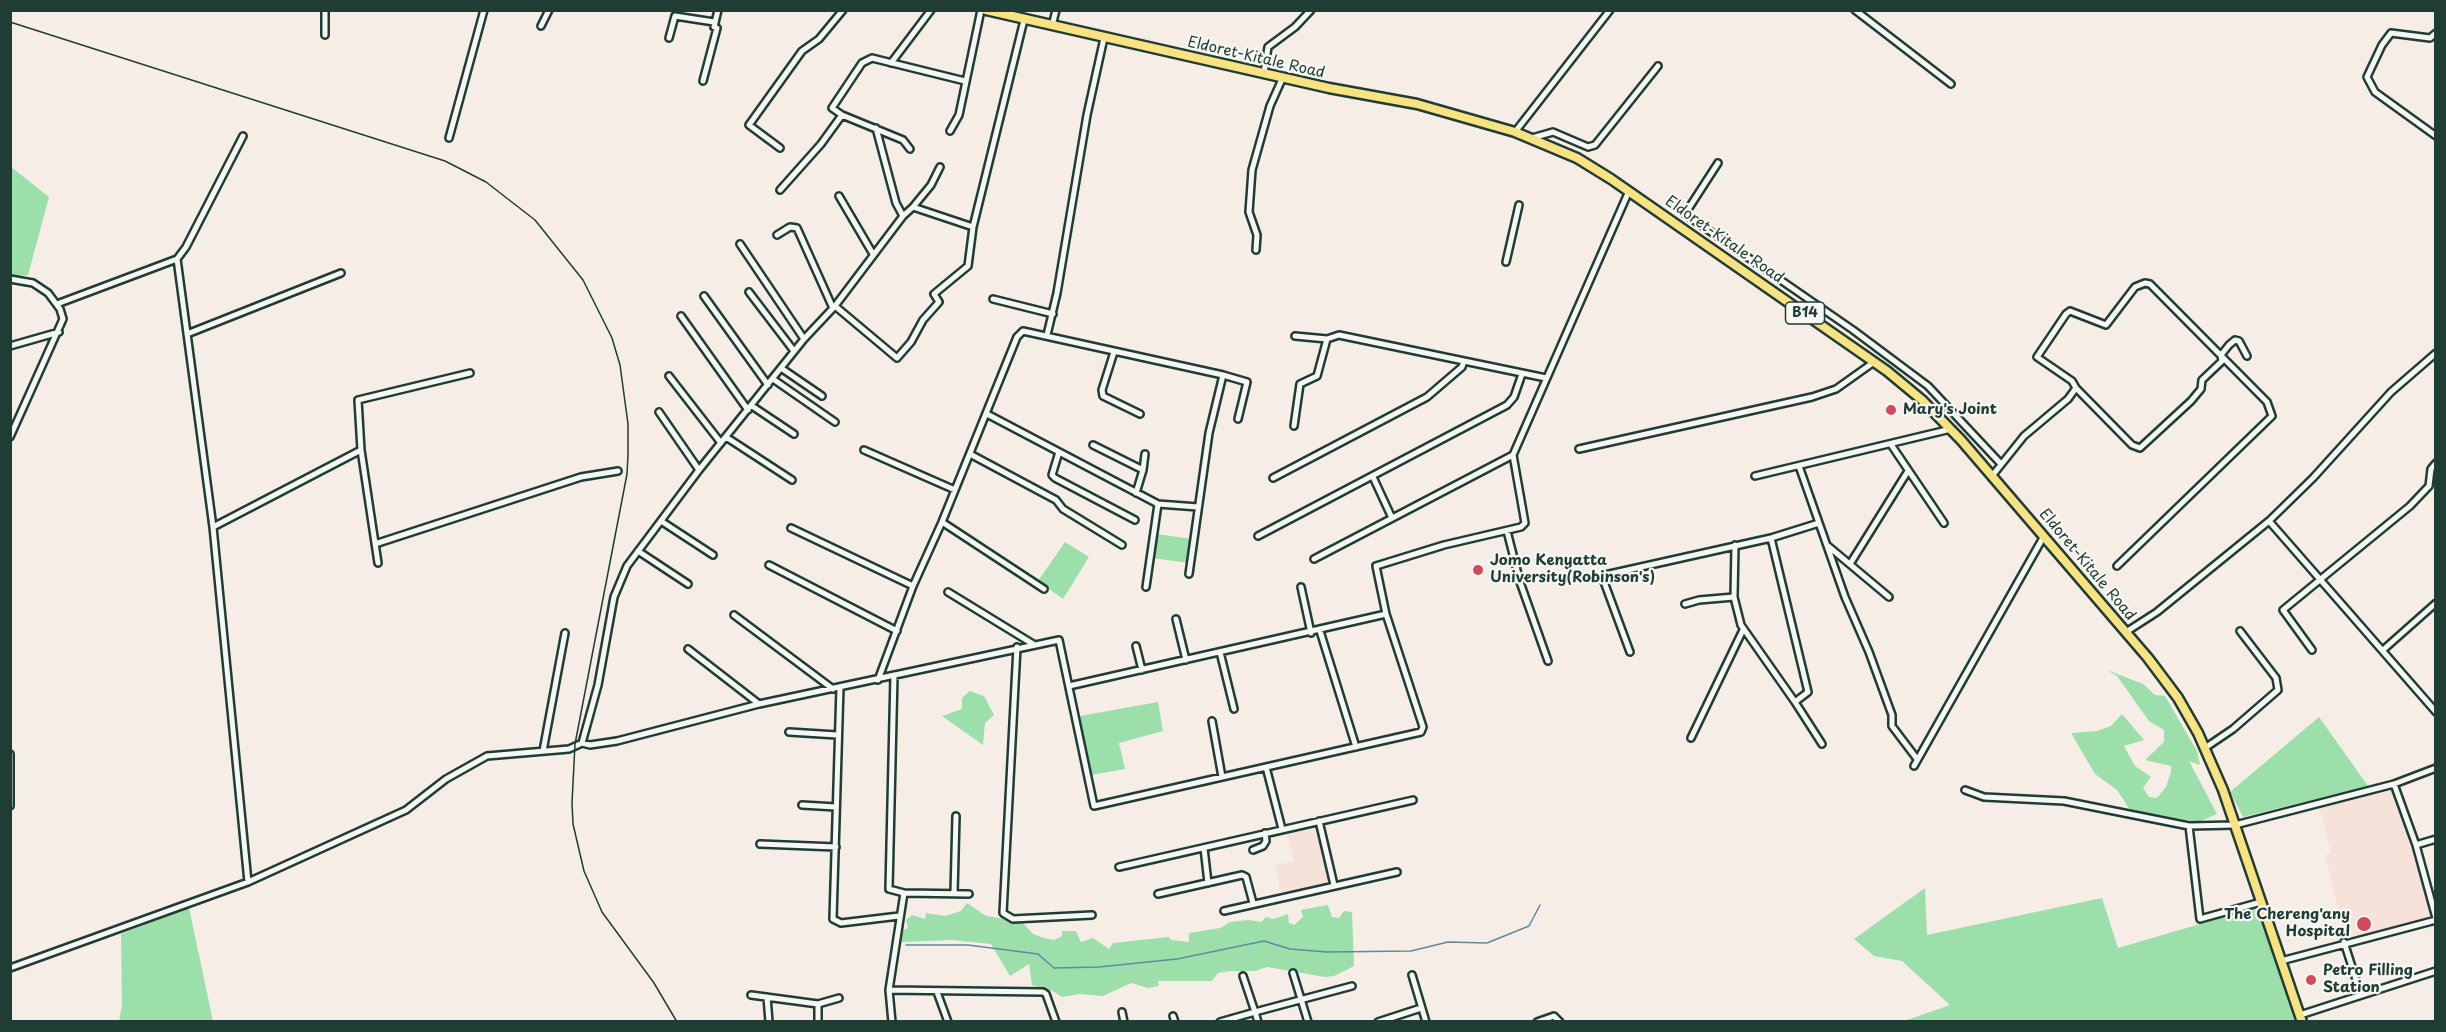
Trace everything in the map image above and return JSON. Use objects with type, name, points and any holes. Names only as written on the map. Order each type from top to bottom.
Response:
[{"type":"highway","name":"Eldoret-Kitale Road","points":[[986,10],[1264,74],[1417,104],[1515,132],[1577,158],[1629,191],[1874,362],[1914,393],[1951,429],[2126,632],[2178,698],[2205,748],[2235,825],[2301,1018]]},
{"type":"street","points":[[325,10],[325,35]]},
{"type":"street","points":[[449,138],[484,10]]},
{"type":"street","points":[[541,27],[549,10]]},
{"type":"street","points":[[703,81],[717,28],[714,27],[714,22],[718,10]]},
{"type":"street","points":[[780,148],[749,124],[802,51],[819,39],[843,10]]},
{"type":"street","points":[[891,63],[931,10]]},
{"type":"street","points":[[950,131],[959,115],[981,10]]},
{"type":"street","points":[[1052,26],[1056,10]]},
{"type":"street","points":[[1264,74],[1268,47],[1295,27],[1311,10]]},
{"type":"street","points":[[1515,132],[1610,10]]},
{"type":"street","points":[[1855,10],[1951,84]]},
{"type":"street","points":[[669,38],[675,16],[714,22]]},
{"type":"street","points":[[777,235],[790,227],[797,228],[834,306],[897,358],[911,342],[923,320],[939,302],[934,294],[968,266],[973,227],[1024,20]]},
{"type":"street","points":[[2436,33],[2430,38],[2391,33],[2382,45],[2367,77],[2375,92],[2436,136]]},
{"type":"street","points":[[1047,335],[1053,314],[1087,115],[1104,38]]},
{"type":"street","points":[[910,150],[907,142],[842,115],[832,108],[833,103],[862,63],[872,58],[965,81]]},
{"type":"street","points":[[1530,138],[1553,132],[1588,147],[1595,145],[1658,66]]},
{"type":"street","points":[[1256,250],[1257,235],[1249,212],[1252,170],[1270,106],[1283,77]]},
{"type":"street","points":[[780,190],[822,144],[842,115]]},
{"type":"street","points":[[876,128],[897,203],[903,216]]},
{"type":"street","points":[[57,304],[177,259],[186,247],[243,136]]},
{"type":"street","points":[[1719,163],[1685,214],[1914,375],[1950,409],[2001,464]]},
{"type":"street","points":[[582,743],[598,685],[618,583],[638,551],[699,470],[804,339],[834,306],[903,216],[931,185],[940,167]]},
{"type":"street","points":[[10,968],[248,882],[406,810],[478,759],[569,749],[582,743],[590,745],[617,741],[759,704],[878,680],[1033,644],[1059,640],[1094,806],[1421,732],[1424,728],[1386,614],[1376,566],[1444,545],[1521,527],[1524,523],[1513,455],[1629,191]]},
{"type":"street","points":[[839,196],[873,254]]},
{"type":"street","points":[[1506,262],[1519,205]]},
{"type":"street","points":[[913,207],[973,227]]},
{"type":"street","points":[[740,244],[804,339]]},
{"type":"street","points":[[177,259],[213,527],[248,882]]},
{"type":"street","points":[[187,334],[341,273]]},
{"type":"street","points":[[10,279],[40,287],[57,304],[63,319],[10,437]]},
{"type":"street","points":[[2117,566],[2272,416],[2267,402],[2220,354],[2154,287],[2148,283],[2135,287],[2106,325],[2068,312],[2037,357],[2073,381],[2076,388],[2132,445],[2140,448],[2191,401],[2201,389],[2202,380],[2222,360],[2220,354]]},
{"type":"street","points":[[749,292],[795,351]]},
{"type":"street","points":[[704,296],[768,385]]},
{"type":"street","points":[[993,299],[1053,314]]},
{"type":"street","points":[[681,316],[750,408],[794,434]]},
{"type":"street","points":[[878,680],[913,586],[942,522],[1017,337],[1026,331],[1047,335],[1247,381],[1238,419]]},
{"type":"street","points":[[10,346],[59,332]]},
{"type":"street","points":[[1295,336],[1327,339],[1339,335],[1546,378]]},
{"type":"street","points":[[1294,426],[1300,384],[1317,376],[1327,339]]},
{"type":"street","points":[[2220,354],[2235,340],[2239,341],[2247,356]]},
{"type":"street","points":[[1114,352],[1102,390],[1103,396],[1140,414]]},
{"type":"street","points":[[2126,632],[2157,612],[2269,521],[2313,478],[2386,397],[2436,353]]},
{"type":"street","points":[[1274,478],[1427,398],[1450,378],[1464,361]]},
{"type":"street","points":[[1579,449],[1812,397],[1836,389],[1874,362]]},
{"type":"street","points":[[781,368],[822,396]]},
{"type":"street","points":[[378,563],[356,406],[360,398],[470,374]]},
{"type":"street","points":[[1258,537],[1507,405],[1514,398],[1522,374]]},
{"type":"street","points":[[1189,574],[1209,433],[1223,375]]},
{"type":"street","points":[[669,376],[721,443]]},
{"type":"street","points":[[773,379],[835,422]]},
{"type":"street","points":[[1992,476],[2033,427],[2068,399],[2076,388]]},
{"type":"street","points":[[659,412],[699,470]]},
{"type":"street","points":[[987,414],[1158,504],[1180,508],[1198,507]]},
{"type":"street","points":[[1755,476],[1892,446],[1951,429]]},
{"type":"street","points":[[726,437],[792,480]]},
{"type":"street","points":[[1093,445],[1143,470]]},
{"type":"street","points":[[1892,446],[1944,523]]},
{"type":"street","points":[[213,527],[361,450]]},
{"type":"street","points":[[864,450],[955,490]]},
{"type":"street","points":[[1059,452],[1052,475],[1135,520]]},
{"type":"street","points":[[970,454],[1056,500],[1063,509],[1122,545]]},
{"type":"street","points":[[1136,493],[1145,454]]},
{"type":"street","points":[[1314,559],[1513,455]]},
{"type":"street","points":[[2312,650],[2283,611],[2424,493],[2429,486],[2431,469],[2436,463]]},
{"type":"street","points":[[1799,466],[1826,544],[1893,715],[1893,726],[1917,759]]},
{"type":"street","points":[[375,544],[581,477],[618,471]]},
{"type":"street","points":[[1850,564],[1908,471]]},
{"type":"street","points":[[1373,477],[1392,518]]},
{"type":"street","points":[[1146,587],[1158,504]]},
{"type":"street","points":[[661,521],[713,555]]},
{"type":"street","points":[[2269,521],[2436,712]]},
{"type":"street","points":[[942,522],[1044,589]]},
{"type":"street","points":[[1630,652],[1603,579],[1605,575],[1771,538],[1819,523]]},
{"type":"street","points":[[791,528],[913,586]]},
{"type":"street","points":[[1507,531],[1524,591],[1548,661]]},
{"type":"street","points":[[1914,766],[2044,536]]},
{"type":"street","points":[[1771,538],[1808,692],[1795,702]]},
{"type":"street","points":[[1826,544],[1889,597]]},
{"type":"street","points":[[1735,545],[1734,597],[1743,630],[1822,744]]},
{"type":"street","points":[[638,551],[688,584]]},
{"type":"street","points":[[769,565],[897,631]]},
{"type":"street","points":[[1301,587],[1311,633]]},
{"type":"street","points":[[948,592],[1033,644]]},
{"type":"street","points":[[1685,604],[1699,600],[1734,597]]},
{"type":"street","points":[[2383,650],[2436,603]]},
{"type":"street","points":[[1068,686],[1320,631],[1386,614]]},
{"type":"street","points":[[734,615],[836,688]]},
{"type":"street","points":[[1176,619],[1186,660]]},
{"type":"street","points":[[1691,738],[1743,630]]},
{"type":"street","points":[[1320,631],[1356,747]]},
{"type":"street","points":[[2205,748],[2234,729],[2278,690],[2276,678],[2240,631]]},
{"type":"street","points":[[543,751],[565,633]]},
{"type":"street","points":[[1136,646],[1142,670]]},
{"type":"street","points":[[1017,647],[1003,913],[1013,919],[1092,915]]},
{"type":"street","points":[[688,649],[759,704]]},
{"type":"street","points":[[1220,652],[1234,709]]},
{"type":"street","points":[[894,675],[889,887],[891,892],[969,894]]},
{"type":"street","points":[[836,688],[836,847],[832,916],[835,922],[899,916]]},
{"type":"street","points":[[1212,721],[1222,777]]},
{"type":"street","points":[[789,732],[837,735]]},
{"type":"street","points":[[10,754],[10,806]]},
{"type":"street","points":[[1266,767],[1282,829]]},
{"type":"street","points":[[1965,790],[1984,797],[2064,801],[2189,826],[2235,825],[2394,783],[2436,768]]},
{"type":"street","points":[[2281,961],[2344,942],[2436,919],[2416,845],[2394,783]]},
{"type":"street","points":[[1119,867],[1413,800]]},
{"type":"street","points":[[802,805],[836,807]]},
{"type":"street","points":[[954,893],[956,816]]},
{"type":"street","points":[[1319,821],[1334,885]]},
{"type":"street","points":[[2189,826],[2200,920],[2261,902]]},
{"type":"street","points":[[1253,850],[1263,846],[1266,841],[1265,833]]},
{"type":"street","points":[[2416,845],[2436,839]]},
{"type":"street","points":[[760,844],[836,847]]},
{"type":"street","points":[[1204,848],[1208,883]]},
{"type":"street","points":[[1224,910],[1397,872]]},
{"type":"street","points":[[1158,894],[1244,875],[1253,903]]},
{"type":"street","points":[[892,1022],[889,990],[904,893]]},
{"type":"street","points":[[2344,942],[2361,995]]},
{"type":"street","points":[[2301,1018],[2361,995],[2436,971]]},
{"type":"street","points":[[1293,973],[1308,1022]]},
{"type":"street","points":[[1412,975],[1426,1022]]},
{"type":"street","points":[[1243,976],[1258,1022]]},
{"type":"street","points":[[1220,1022],[1352,986]]},
{"type":"street","points":[[889,990],[1043,992],[1048,997],[1056,1022]]},
{"type":"street","points":[[937,992],[948,1022]]},
{"type":"street","points":[[751,995],[818,1004],[839,998]]},
{"type":"street","points":[[767,997],[769,1022]]},
{"type":"street","points":[[818,1004],[818,1022]]},
{"type":"street","points":[[1378,1022],[1421,1008]]},
{"type":"street","points":[[1122,1012],[1124,1022]]},
{"type":"street","points":[[1537,1022],[1554,1016],[1560,1022]]},
{"type":"shaded area","points":[[2393,787],[2432,917],[2345,940],[2325,855],[2331,853],[2319,807]]},
{"type":"shaded area","points":[[1318,826],[1332,884],[1281,895],[1275,865],[1294,861],[1287,834]]},
{"type":"green space","points":[[10,166],[49,197],[28,275],[11,277]]},
{"type":"green space","points":[[1156,534],[1192,539],[1189,563],[1152,558]]},
{"type":"green space","points":[[1065,542],[1089,557],[1063,599],[1038,581]]},
{"type":"green space","points":[[2107,670],[2143,684],[2155,695],[2165,696],[2197,751],[2200,765],[2189,761],[2217,814],[2198,822],[2130,810],[2117,790],[2095,774],[2071,733],[2097,731],[2111,726],[2122,714],[2144,740],[2124,746],[2135,766],[2151,777],[2143,788],[2149,797],[2157,798],[2166,787],[2171,772],[2171,766],[2145,760],[2164,742],[2164,730],[2149,721],[2117,676]]},
{"type":"green space","points":[[970,691],[984,696],[994,715],[985,723],[983,745],[942,716],[962,709],[962,698]]},
{"type":"green space","points":[[1158,702],[1163,731],[1119,743],[1125,769],[1091,775],[1080,716]]},
{"type":"green space","points":[[2319,717],[2368,786],[2243,817],[2230,792]]},
{"type":"green space","points":[[1925,888],[1927,935],[2102,898],[2118,948],[2258,907],[2297,1021],[1904,1021],[1950,1005],[1902,961],[1874,956],[1854,939]]},
{"type":"green space","points":[[967,903],[986,916],[1021,921],[1033,934],[1044,938],[1054,940],[1062,936],[1062,931],[1076,931],[1081,942],[1093,938],[1109,949],[1113,943],[1169,937],[1171,940],[1189,942],[1189,933],[1220,928],[1230,922],[1249,920],[1261,922],[1266,917],[1273,919],[1288,914],[1289,923],[1294,925],[1303,917],[1301,910],[1328,905],[1332,917],[1339,918],[1344,911],[1352,912],[1354,966],[1334,976],[1325,977],[1267,967],[1255,971],[1218,973],[1212,981],[1158,981],[1159,986],[1148,988],[1131,983],[1103,996],[1080,994],[1062,997],[1053,991],[1032,985],[1029,964],[1010,976],[991,944],[952,940],[901,942],[898,940],[899,932],[908,928],[906,920],[912,915],[925,919],[926,913],[945,916],[961,911]]},
{"type":"green space","points":[[189,908],[213,1021],[119,1021],[122,1005],[121,934]]},
{"type":"waterway","points":[[906,945],[968,945],[1038,954],[1054,968],[1099,967],[1177,959],[1264,941],[1290,949],[1327,952],[1411,951],[1448,942],[1487,943],[1529,926],[1540,905]]},
{"type":"railway","points":[[10,22],[445,161],[486,182],[535,220],[583,280],[612,338],[620,365],[628,424],[628,455],[627,474],[575,744],[573,824],[584,871],[602,912],[654,983],[677,1022]]},
{"type":"place","name":"Mary's Joint","points":[[1891,410]]},
{"type":"place","name":"Jomo Kenyatta University(Robinson's)","points":[[1478,570]]},
{"type":"place","name":"The Chereng'any Hospital","points":[[2364,924]]},
{"type":"place","name":"Petro Filling Station","points":[[2311,980]]}]
